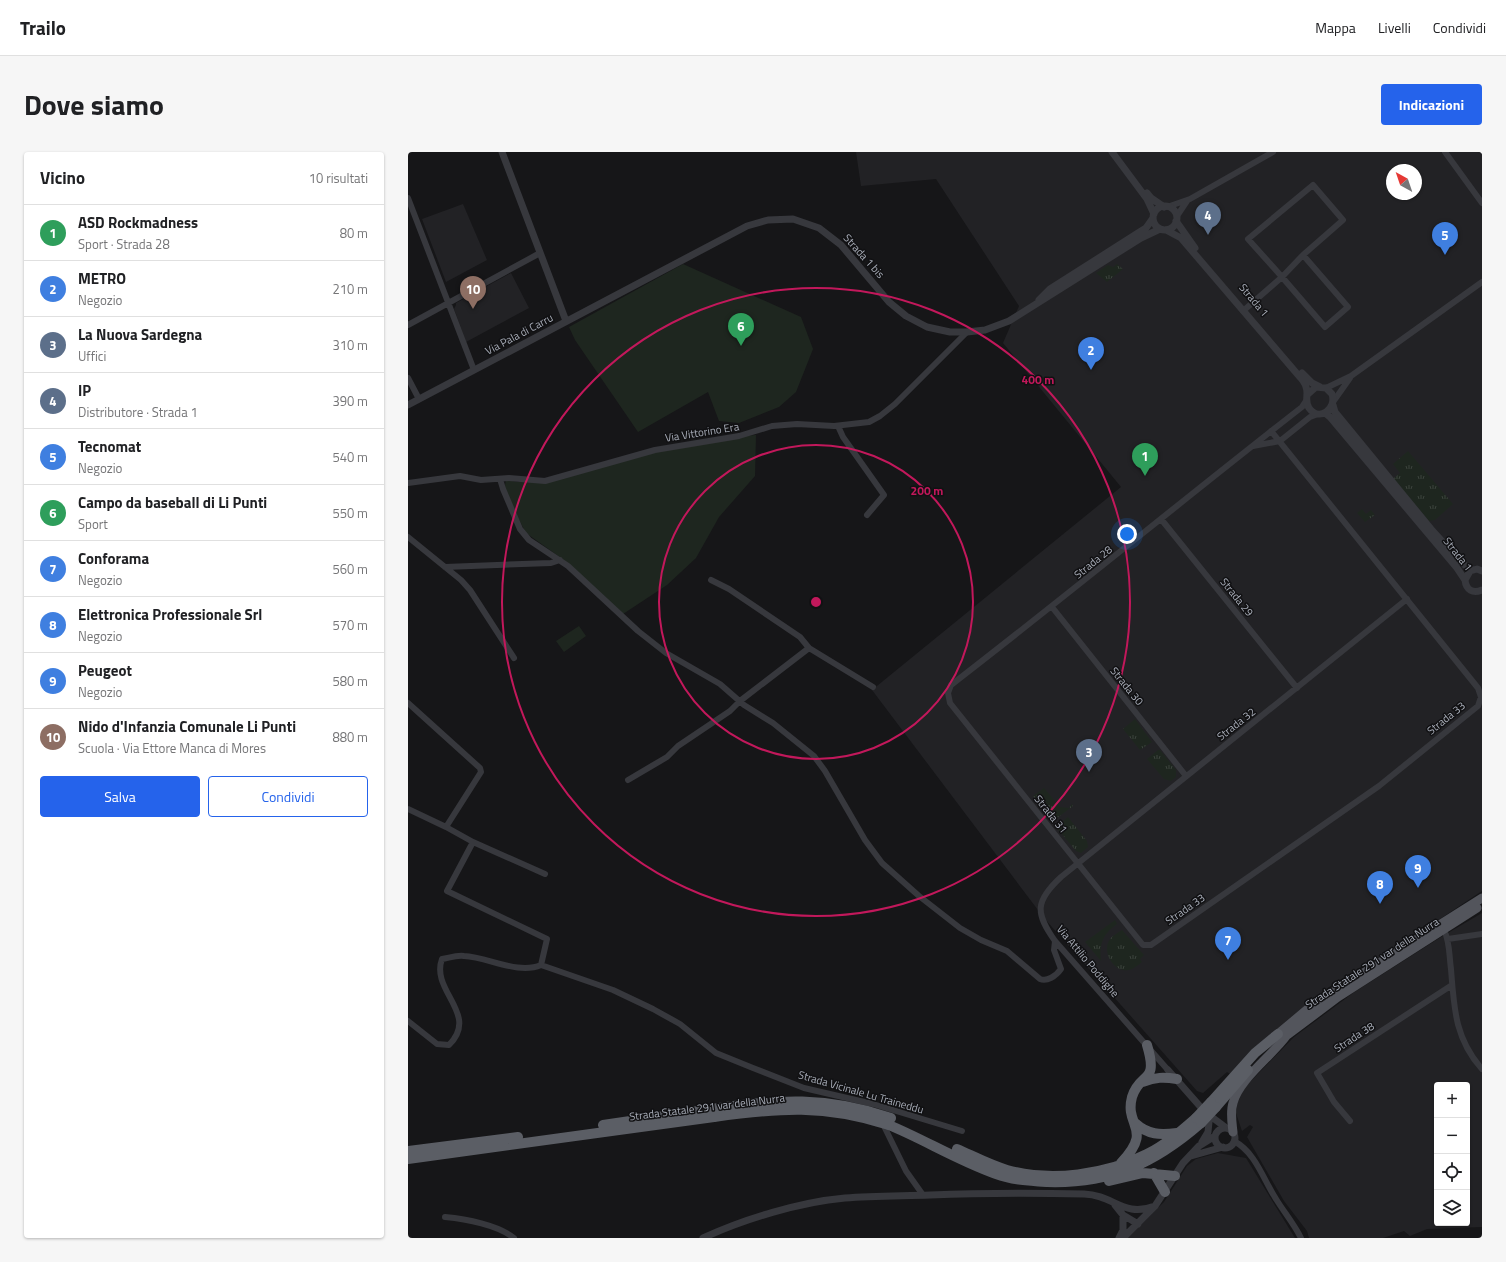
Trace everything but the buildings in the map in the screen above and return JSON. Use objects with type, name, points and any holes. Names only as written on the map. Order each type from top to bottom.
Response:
[{"type":"highway","name":"Strada Statale 291 var della Nurra","points":[[890,1121],[998,1174],[1033,1181],[1070,1183],[1088,1181],[1105,1177],[1149,1161],[1182,1139],[1202,1121],[1251,1058],[1282,1036]]},
{"type":"highway","points":[[1120,1164],[1131,1152],[1136,1143],[1138,1133],[1131,1110],[1132,1097],[1149,1075],[1152,1065],[1147,1045]]},
{"type":"highway","points":[[1149,1075],[1168,1070]]},
{"type":"highway","points":[[1142,1083],[1151,1078],[1164,1076],[1176,1079]]},
{"type":"highway","name":"Strada Statale 291 var della Nurra","points":[[408,1151],[713,1113],[788,1108],[815,1109],[890,1121],[1007,1170],[1033,1175],[1074,1174],[1097,1171],[1146,1154],[1179,1133],[1202,1121]]},
{"type":"highway","name":"Strada Statale 291 var della Nurra","points":[[408,1159],[713,1113]]},
{"type":"highway","points":[[1135,1123],[1151,1134],[1160,1135],[1179,1133]]},
{"type":"highway","points":[[1088,1181],[1103,1182],[1142,1173],[1175,1176]]},
{"type":"highway","points":[[1154,1173],[1165,1192]]},
{"type":"main road","name":"Strada Statale 291 var della Nurra","points":[[1282,1036],[1330,994],[1482,898]]},
{"type":"main road","name":"Strada Statale 291 var della Nurra","points":[[1282,1036],[1338,997],[1482,906]]},
{"type":"main road","points":[[1229,1130],[1233,1104],[1238,1091],[1276,1049],[1282,1036]]},
{"type":"street","name":"Via Pala di Carru","points":[[408,405],[566,322],[502,152]]},
{"type":"street","points":[[1112,152],[1147,199],[1156,225],[1163,230],[1173,227],[1190,199]]},
{"type":"street","points":[[1117,152],[1151,198],[1173,210],[1177,219]]},
{"type":"street","points":[[1154,216],[1157,210],[1190,199],[1273,152]]},
{"type":"street","points":[[1445,152],[1482,203]]},
{"type":"street","points":[[1245,309],[1282,277],[1303,255],[1343,220],[1312,185],[1248,239],[1282,277],[1325,327],[1348,307],[1303,255]]},
{"type":"street","points":[[408,198],[474,370]]},
{"type":"street","name":"Strada 1 bis","points":[[566,322],[747,226],[768,220],[793,219],[819,228],[841,245],[889,302],[906,316],[927,327],[950,332],[967,332],[991,328],[1009,321],[1033,305],[1050,289],[1146,228],[1154,216]]},
{"type":"street","name":"Strada 1","points":[[1177,219],[1190,241],[1299,376],[1306,386],[1307,398]]},
{"type":"street","name":"Strada 1 bis","points":[[1033,305],[1049,298],[1141,238],[1163,230]]},
{"type":"street","name":"Strada 1","points":[[1163,230],[1181,238],[1307,380],[1323,388]]},
{"type":"street","points":[[408,325],[540,254]]},
{"type":"street","points":[[1351,376],[1333,403],[1321,413],[1310,409],[1307,398],[1313,389],[1323,388],[1351,376],[1482,282]]},
{"type":"street","name":"Via Vittorino Era","points":[[408,483],[460,476],[481,480],[500,479],[545,481],[655,450],[739,436],[772,426],[797,424],[838,426],[869,422],[880,416],[931,369],[967,332]]},
{"type":"street","points":[[408,378],[419,399]]},
{"type":"street","points":[[1323,388],[1332,394],[1333,403]]},
{"type":"street","name":"Strada 28","points":[[948,693],[951,685],[1052,607],[1302,407],[1307,398]]},
{"type":"street","name":"Strada 1","points":[[1333,403],[1335,412],[1431,529],[1462,563],[1479,570]]},
{"type":"street","name":"Strada 1","points":[[1321,413],[1330,417],[1452,562],[1465,580],[1468,588],[1479,591]]},
{"type":"street","name":"Strada 28","points":[[1252,446],[1280,441],[1310,417],[1321,413]]},
{"type":"street","points":[[838,426],[843,438],[884,494],[867,515]]},
{"type":"street","name":"Strada 33","points":[[1143,945],[1151,945],[1350,807],[1478,706],[1481,697],[1478,688],[1271,431]]},
{"type":"street","points":[[500,479],[503,489],[525,536],[560,560],[648,639],[674,658],[720,684],[740,701],[778,726],[814,756],[825,770],[865,840],[879,859],[919,896],[960,928],[981,940],[1007,951],[1044,980],[1048,979],[1061,969],[1054,950],[1055,941]]},
{"type":"street","name":"Strada 29","points":[[1161,519],[1297,688]]},
{"type":"street","points":[[408,537],[461,580],[470,590],[514,658]]},
{"type":"street","points":[[445,567],[551,563],[560,560]]},
{"type":"street","points":[[1465,580],[1467,574],[1479,570]]},
{"type":"street","points":[[711,580],[729,588],[773,620],[800,637],[809,648],[873,688]]},
{"type":"street","points":[[1479,591],[1482,597]]},
{"type":"street","name":"Strada 32","points":[[1078,864],[1407,599]]},
{"type":"street","name":"Strada 30","points":[[1052,607],[1186,776]]},
{"type":"street","points":[[628,780],[667,757],[678,746],[730,711],[740,701],[809,648]]},
{"type":"street","name":"Strada 31","points":[[948,693],[950,703],[1143,945]]},
{"type":"street","points":[[408,703],[481,770],[446,827]]},
{"type":"street","points":[[408,809],[473,842],[545,874]]},
{"type":"street","points":[[408,1021],[428,1038],[442,1046],[449,1045],[458,1033],[460,1018],[452,1004],[442,979],[440,968],[442,959],[462,955],[516,966],[536,967],[541,964],[547,939],[447,891],[473,842]]},
{"type":"street","name":"Via Attilio Poddighe","points":[[1078,864],[1050,887],[1042,900],[1040,910],[1043,924],[1055,941],[1168,1070]]},
{"type":"street","points":[[1444,930],[1448,939],[1452,985],[1460,1036],[1470,1056],[1482,1069]]},
{"type":"street","points":[[1448,939],[1482,934]]},
{"type":"street","name":"Strada Vicinale Lu Traineddu","points":[[541,964],[613,990],[680,1024],[716,1053],[804,1088],[873,1104],[962,1131]]},
{"type":"street","name":"Strada 38","points":[[1350,1121],[1334,1102],[1317,1073],[1452,985]]},
{"type":"street","points":[[1168,1070],[1205,1112],[1229,1130],[1234,1141],[1244,1147],[1252,1157],[1276,1199],[1301,1238]]},
{"type":"street","points":[[873,1104],[906,1171],[923,1196]]},
{"type":"street","points":[[1123,1238],[1155,1206],[1183,1163],[1191,1156],[1205,1138],[1202,1121],[1205,1112]]},
{"type":"street","points":[[1202,1121],[1215,1135],[1216,1142],[1223,1148]]},
{"type":"street","points":[[1199,1146],[1215,1135],[1219,1129],[1229,1130]]},
{"type":"street","points":[[1191,1156],[1230,1147],[1234,1141]]},
{"type":"street","points":[[703,1238],[730,1225],[817,1202],[845,1198],[1085,1194],[1107,1199],[1114,1203],[1123,1212],[1134,1215],[1138,1224]]},
{"type":"street","points":[[1123,1212],[1138,1211],[1155,1206]]},
{"type":"street","points":[[1119,1238],[1123,1230],[1123,1212]]},
{"type":"street","points":[[445,1217],[465,1219],[480,1223],[507,1232],[514,1238]]},
{"type":"shaded area","points":[[856,152],[1482,152],[1482,891],[1425,929],[1418,933],[1412,934],[1395,945],[1395,949],[1378,960],[1375,958],[1329,987],[1266,1039],[1230,1074],[1227,1072],[1203,1093],[1197,1091],[1044,918],[872,690],[1121,487],[1003,343],[1019,306],[936,179],[861,186]]},
{"type":"shaded area","points":[[463,204],[487,260],[446,282],[422,219]]},
{"type":"shaded area","points":[[511,273],[529,308],[466,342],[454,309],[456,303]]},
{"type":"shaded area","points":[[1482,913],[1482,1227],[1427,1229],[1410,1236],[1404,1231],[1383,1238],[1309,1238],[1307,1231],[1284,1201],[1247,1137],[1253,1127],[1250,1125],[1242,1131],[1236,1113],[1237,1104],[1244,1088],[1294,1037],[1353,993],[1441,937]]},
{"type":"shaded area","points":[[1218,1153],[1246,1158],[1295,1238],[1127,1238],[1164,1202],[1187,1166],[1196,1159]]},
{"type":"green space","points":[[683,264],[801,317],[813,349],[796,392],[779,407],[739,423],[719,421],[708,392],[638,432],[575,340],[569,327]]},
{"type":"green space","points":[[1117,264],[1123,269],[1107,282],[1096,273],[1108,265],[1113,267]]},
{"type":"green space","points":[[756,435],[755,476],[719,517],[696,558],[667,585],[623,614],[564,560],[526,533],[504,491],[506,480],[517,482],[547,481],[692,441]]},
{"type":"green space","points":[[1408,451],[1453,504],[1435,520],[1429,521],[1393,479],[1400,473],[1393,464]]},
{"type":"green space","points":[[1362,509],[1366,514],[1371,510],[1375,515],[1365,522],[1357,513]]},
{"type":"green space","points":[[579,626],[586,636],[564,652],[556,641]]},
{"type":"green space","points":[[1135,719],[1152,742],[1140,750],[1123,729]]},
{"type":"green space","points":[[1160,750],[1176,770],[1176,777],[1171,781],[1164,779],[1147,759]]},
{"type":"green space","points":[[1044,788],[1060,807],[1069,808],[1072,804],[1073,806],[1053,821],[1033,796]]},
{"type":"green space","points":[[1068,817],[1087,841],[1088,847],[1081,853],[1076,851],[1056,827]]},
{"type":"green space","points":[[1115,920],[1117,924],[1108,931],[1101,944],[1101,961],[1085,942]]},
{"type":"green space","points":[[1122,930],[1144,955],[1140,959],[1142,962],[1129,970],[1118,968],[1114,965],[1110,960],[1107,950],[1110,939]]},
{"type":"place","name":"IP","points":[[1208,235]]},
{"type":"place","name":"Tecnomat","points":[[1445,255]]},
{"type":"place","name":"Nido d'Infanzia Comunale Li Punti","points":[[473,309]]},
{"type":"place","name":"Campo da baseball di Li Punti","points":[[741,346]]},
{"type":"place","name":"METRO","points":[[1091,370]]},
{"type":"place","name":"ASD Rockmadness","points":[[1145,476]]},
{"type":"place","name":"La Nuova Sardegna","points":[[1089,772]]},
{"type":"place","name":"Peugeot","points":[[1418,888]]},
{"type":"place","name":"Elettronica Professionale Srl","points":[[1380,904]]},
{"type":"place","name":"Conforama","points":[[1228,960]]}]
